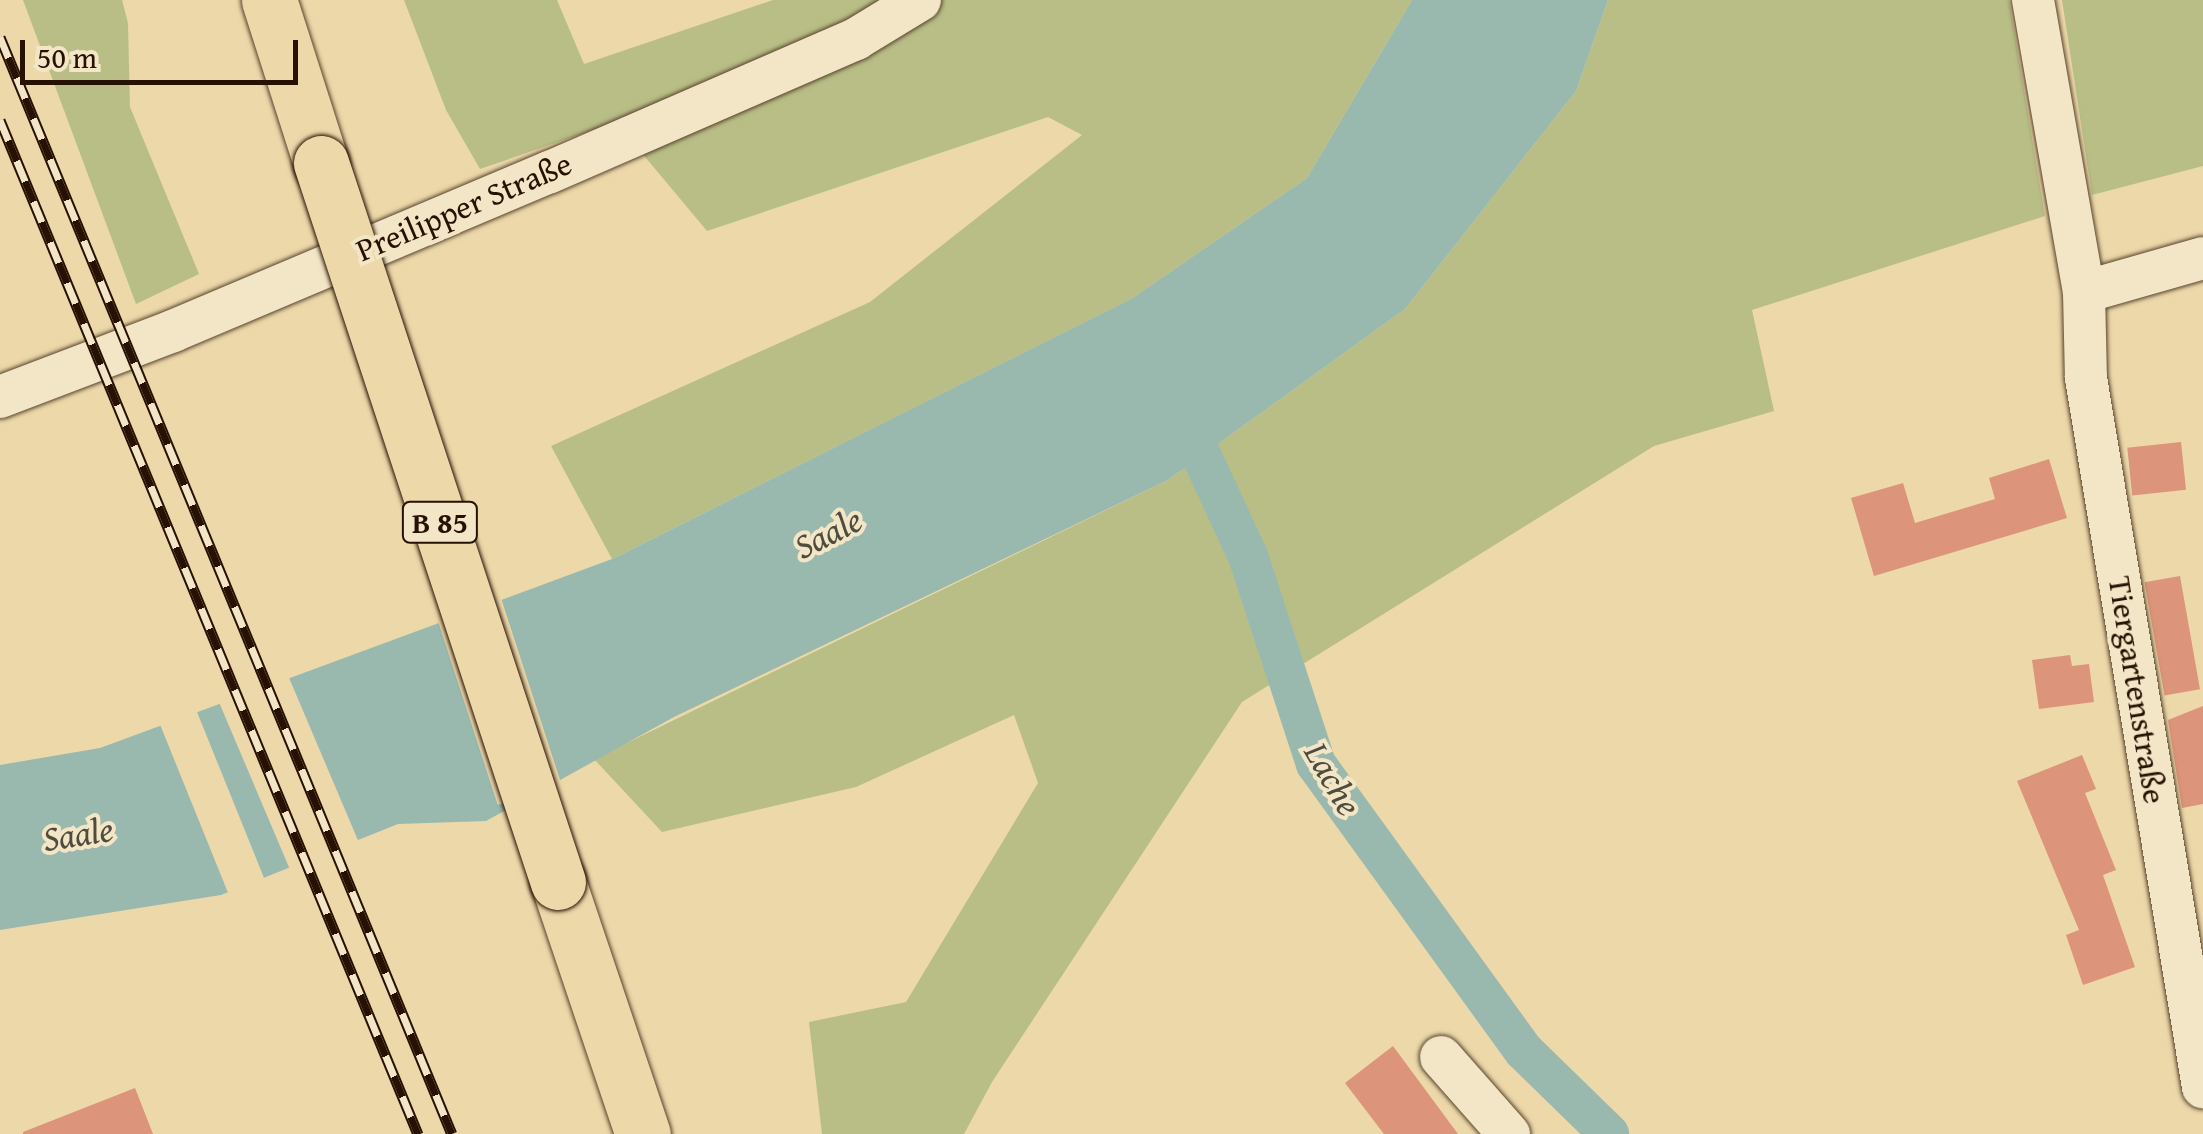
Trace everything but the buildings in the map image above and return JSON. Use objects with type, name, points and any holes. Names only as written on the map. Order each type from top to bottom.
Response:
[{"type":"main road","name":"B 85","points":[[269,0],[643,1134]]},
{"type":"street","name":"Preilipper Straße","points":[[0,397],[173,330],[604,148],[856,39],[920,0]]},
{"type":"street","name":"Tiergartenstraße","points":[[2033,0],[2084,292],[2086,378],[2203,1087]]},
{"type":"street","points":[[2084,292],[2203,258]]},
{"type":"street","points":[[1441,1057],[1508,1134]]},
{"type":"green space","points":[[23,0],[122,0],[128,23],[130,107],[199,274],[136,304]]},
{"type":"green space","points":[[404,0],[557,0],[584,64],[773,0],[1412,0],[1307,178],[1131,299],[612,559],[551,446],[870,302],[1082,135],[1048,117],[707,231],[616,122],[480,169],[446,110]]},
{"type":"green space","points":[[1608,0],[2009,0],[2045,216],[1752,310],[1774,411],[1654,446],[1242,702],[992,1082],[964,1134],[822,1134],[809,1022],[906,1002],[1038,783],[1014,715],[856,787],[662,832],[594,759],[1168,480],[1405,309],[1576,91]]},
{"type":"green space","points":[[2062,0],[2203,0],[2203,166],[2092,195]]},
{"type":"water","name":"Saale","points":[[1412,0],[1608,0],[1576,91],[1405,309],[1168,480],[674,717],[486,821],[398,824],[221,895],[0,930],[0,765],[100,748],[612,559],[1131,299],[1307,178]]},
{"type":"pier","points":[[500,595],[561,784],[498,805],[436,616]]},
{"type":"pier","points":[[287,673],[360,844],[292,873],[219,702]]},
{"type":"pier","points":[[195,707],[266,882],[230,897],[159,722]]},
{"type":"waterway","name":"Lache","points":[[1179,407],[1248,556],[1316,764],[1524,1051],[1609,1134]]},
{"type":"railway","points":[[0,37],[452,1134]]},
{"type":"railway","points":[[0,120],[418,1134]]}]
